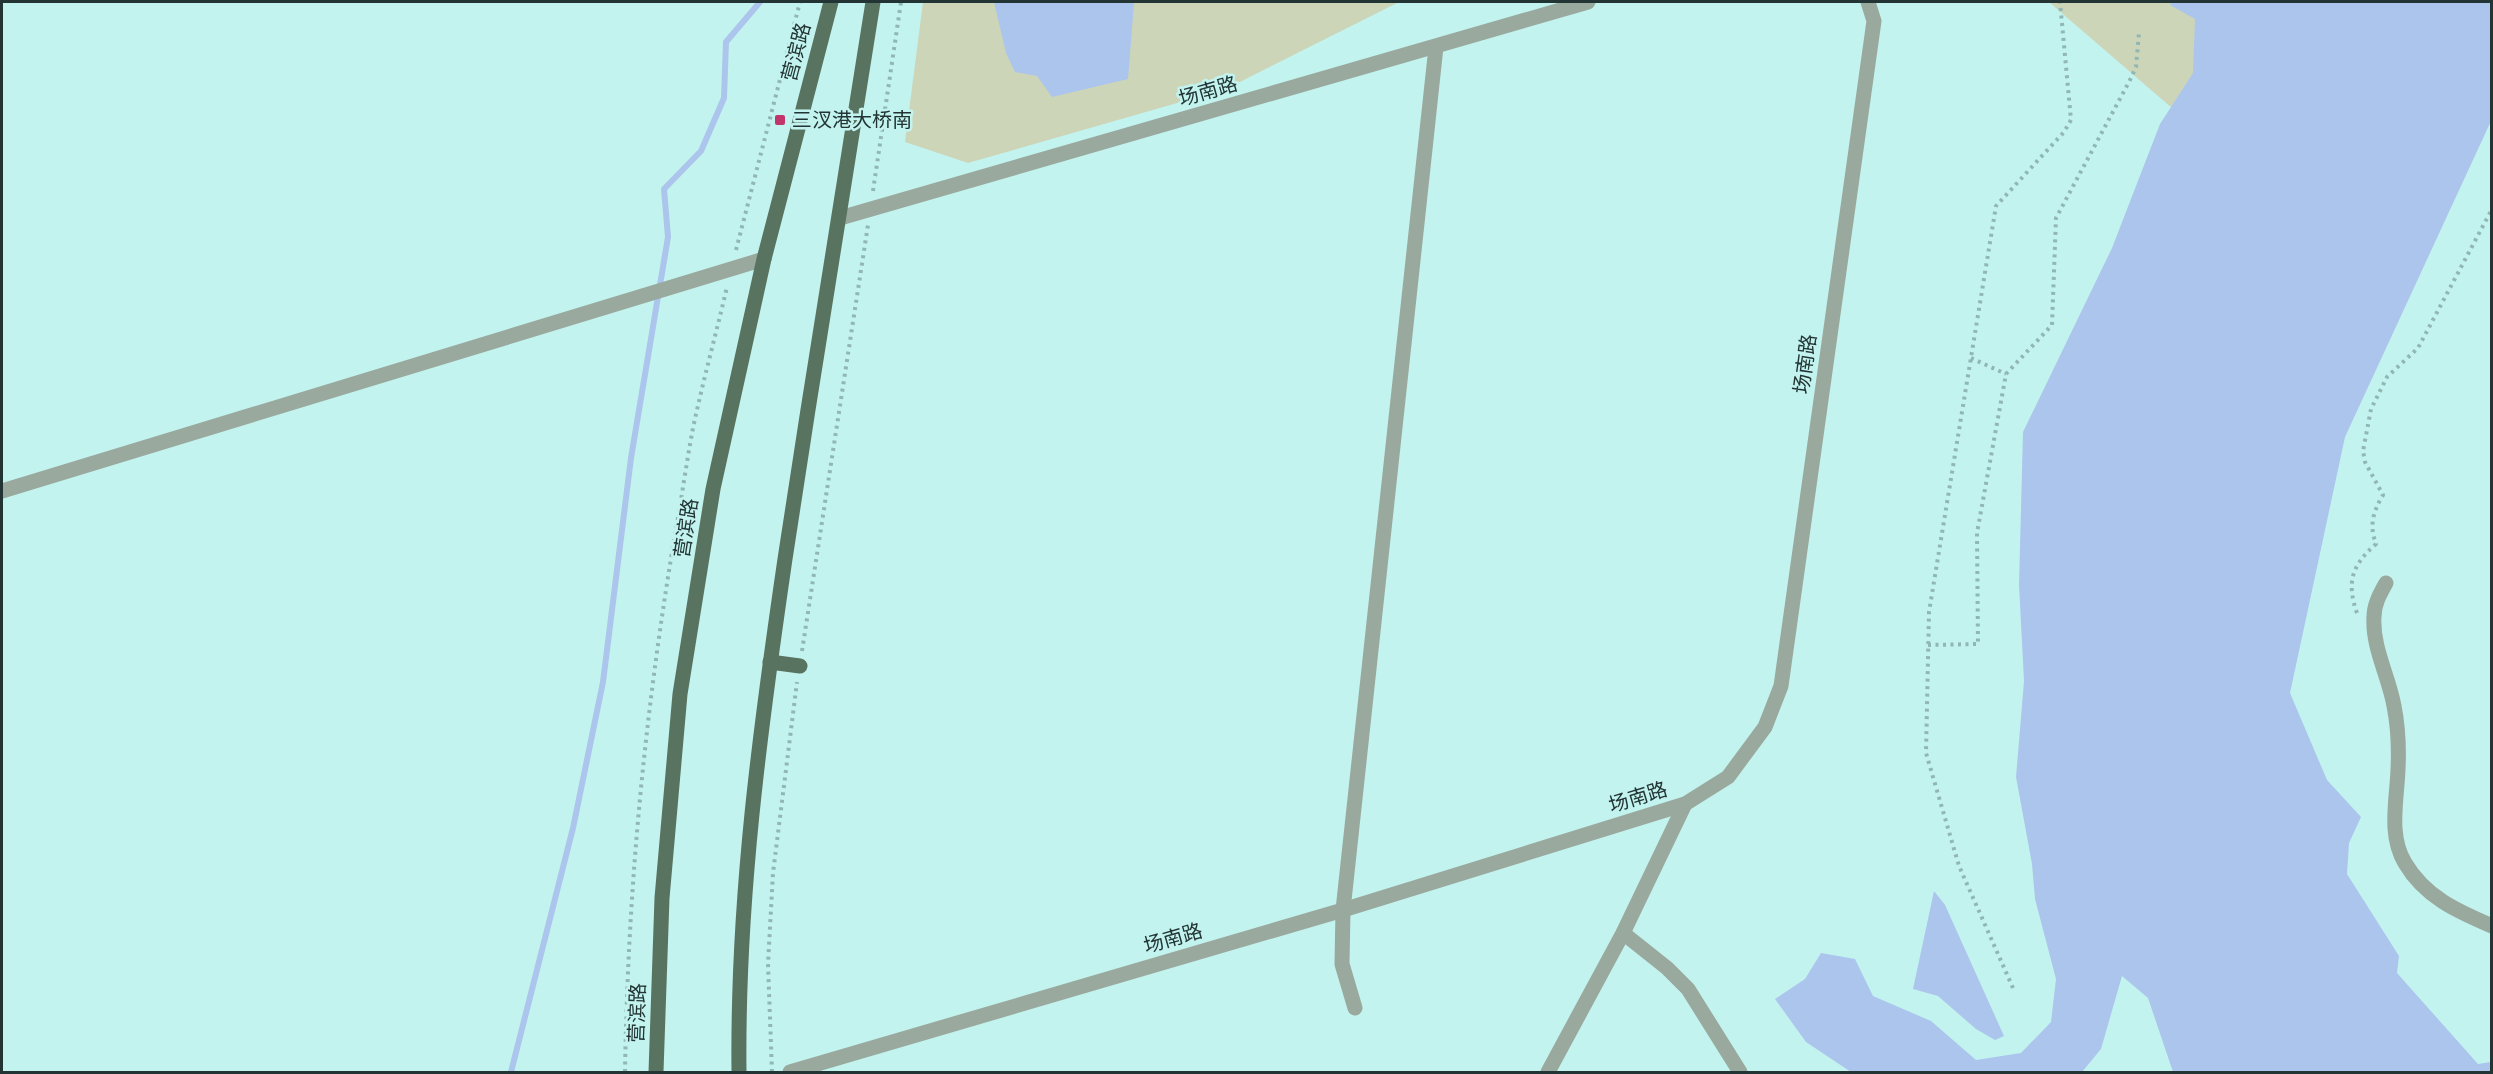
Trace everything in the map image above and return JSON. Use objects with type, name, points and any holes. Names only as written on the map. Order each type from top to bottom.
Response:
[{"type":"main road","name":"营滨路","points":[[656,1072],[662,898],[680,694],[713,489],[764,259],[831,2]]},
{"type":"main road","points":[[739,1072],[743,905],[749,831],[770,662],[873,2]]},
{"type":"main road","points":[[770,662],[800,666]]},
{"type":"street","name":"场南路","points":[[840,218],[1588,2]]},
{"type":"street","name":"场南路","points":[[790,1072],[1343,910],[1685,804],[1728,777],[1765,728],[1780,686],[1874,21],[1868,2]]},
{"type":"street","points":[[1355,1008],[1342,964],[1343,910],[1436,47]]},
{"type":"street","points":[[2,491],[638,295],[764,259]]},
{"type":"street","points":[[2386,583],[2377,600],[2373,618],[2377,644],[2394,705],[2398,769],[2394,815],[2403,861],[2417,882],[2431,894],[2451,908],[2492,926]]},
{"type":"street","points":[[1548,1072],[1623,933],[1685,804]]},
{"type":"street","points":[[1623,933],[1688,989],[1740,1072]]},
{"type":"path","points":[[797,17],[800,2]]},
{"type":"path","points":[[772,1072],[768,964],[773,873],[800,666],[901,2]]},
{"type":"path","points":[[2013,988],[1959,866],[1926,753],[1928,645],[1932,591],[1996,206],[2064,132],[2071,120],[2060,2]]},
{"type":"path","points":[[1928,645],[1978,644],[1977,532],[2006,374],[2052,325],[2056,218],[2133,74],[2139,33]]},
{"type":"path","points":[[2358,616],[2351,582],[2356,564],[2376,544],[2372,534],[2372,516],[2383,495],[2365,462],[2363,451],[2371,409],[2387,377],[2418,348],[2492,209]]},
{"type":"path","points":[[1971,358],[2006,374]]},
{"type":"green space","points":[[923,2],[1399,2],[1226,89],[968,163],[905,142]]},
{"type":"green space","points":[[2049,2],[2272,2],[2194,127]]},
{"type":"water","points":[[994,2],[1134,3],[1128,79],[1052,97],[1037,76],[1015,72],[1006,53]]},
{"type":"water","points":[[2171,2],[2491,2],[2491,121],[2345,437],[2290,693],[2327,780],[2361,817],[2349,843],[2347,874],[2399,956],[2397,973],[2478,1064],[2491,1062],[2491,1072],[2173,1072],[2148,998],[2122,976],[2101,1049],[2082,1072],[1851,1072],[1806,1042],[1775,999],[1805,979],[1821,953],[1855,959],[1873,996],[1931,1021],[1976,1060],[2021,1053],[2051,1022],[2056,979],[2035,899],[2032,864],[2016,777],[2024,681],[2019,585],[2023,432],[2112,248],[2160,124],[2193,73],[2195,19],[2170,5]]},
{"type":"water","points":[[1934,891],[1945,905],[2004,1036],[1995,1040],[1976,1029],[1938,996],[1913,989]]},
{"type":"waterway","points":[[511,1072],[573,828],[603,682],[631,458],[668,237],[664,189],[701,151],[724,98],[726,42],[760,2]]},
{"type":"place","name":"三汊港大桥南","points":[[780,120]]}]
